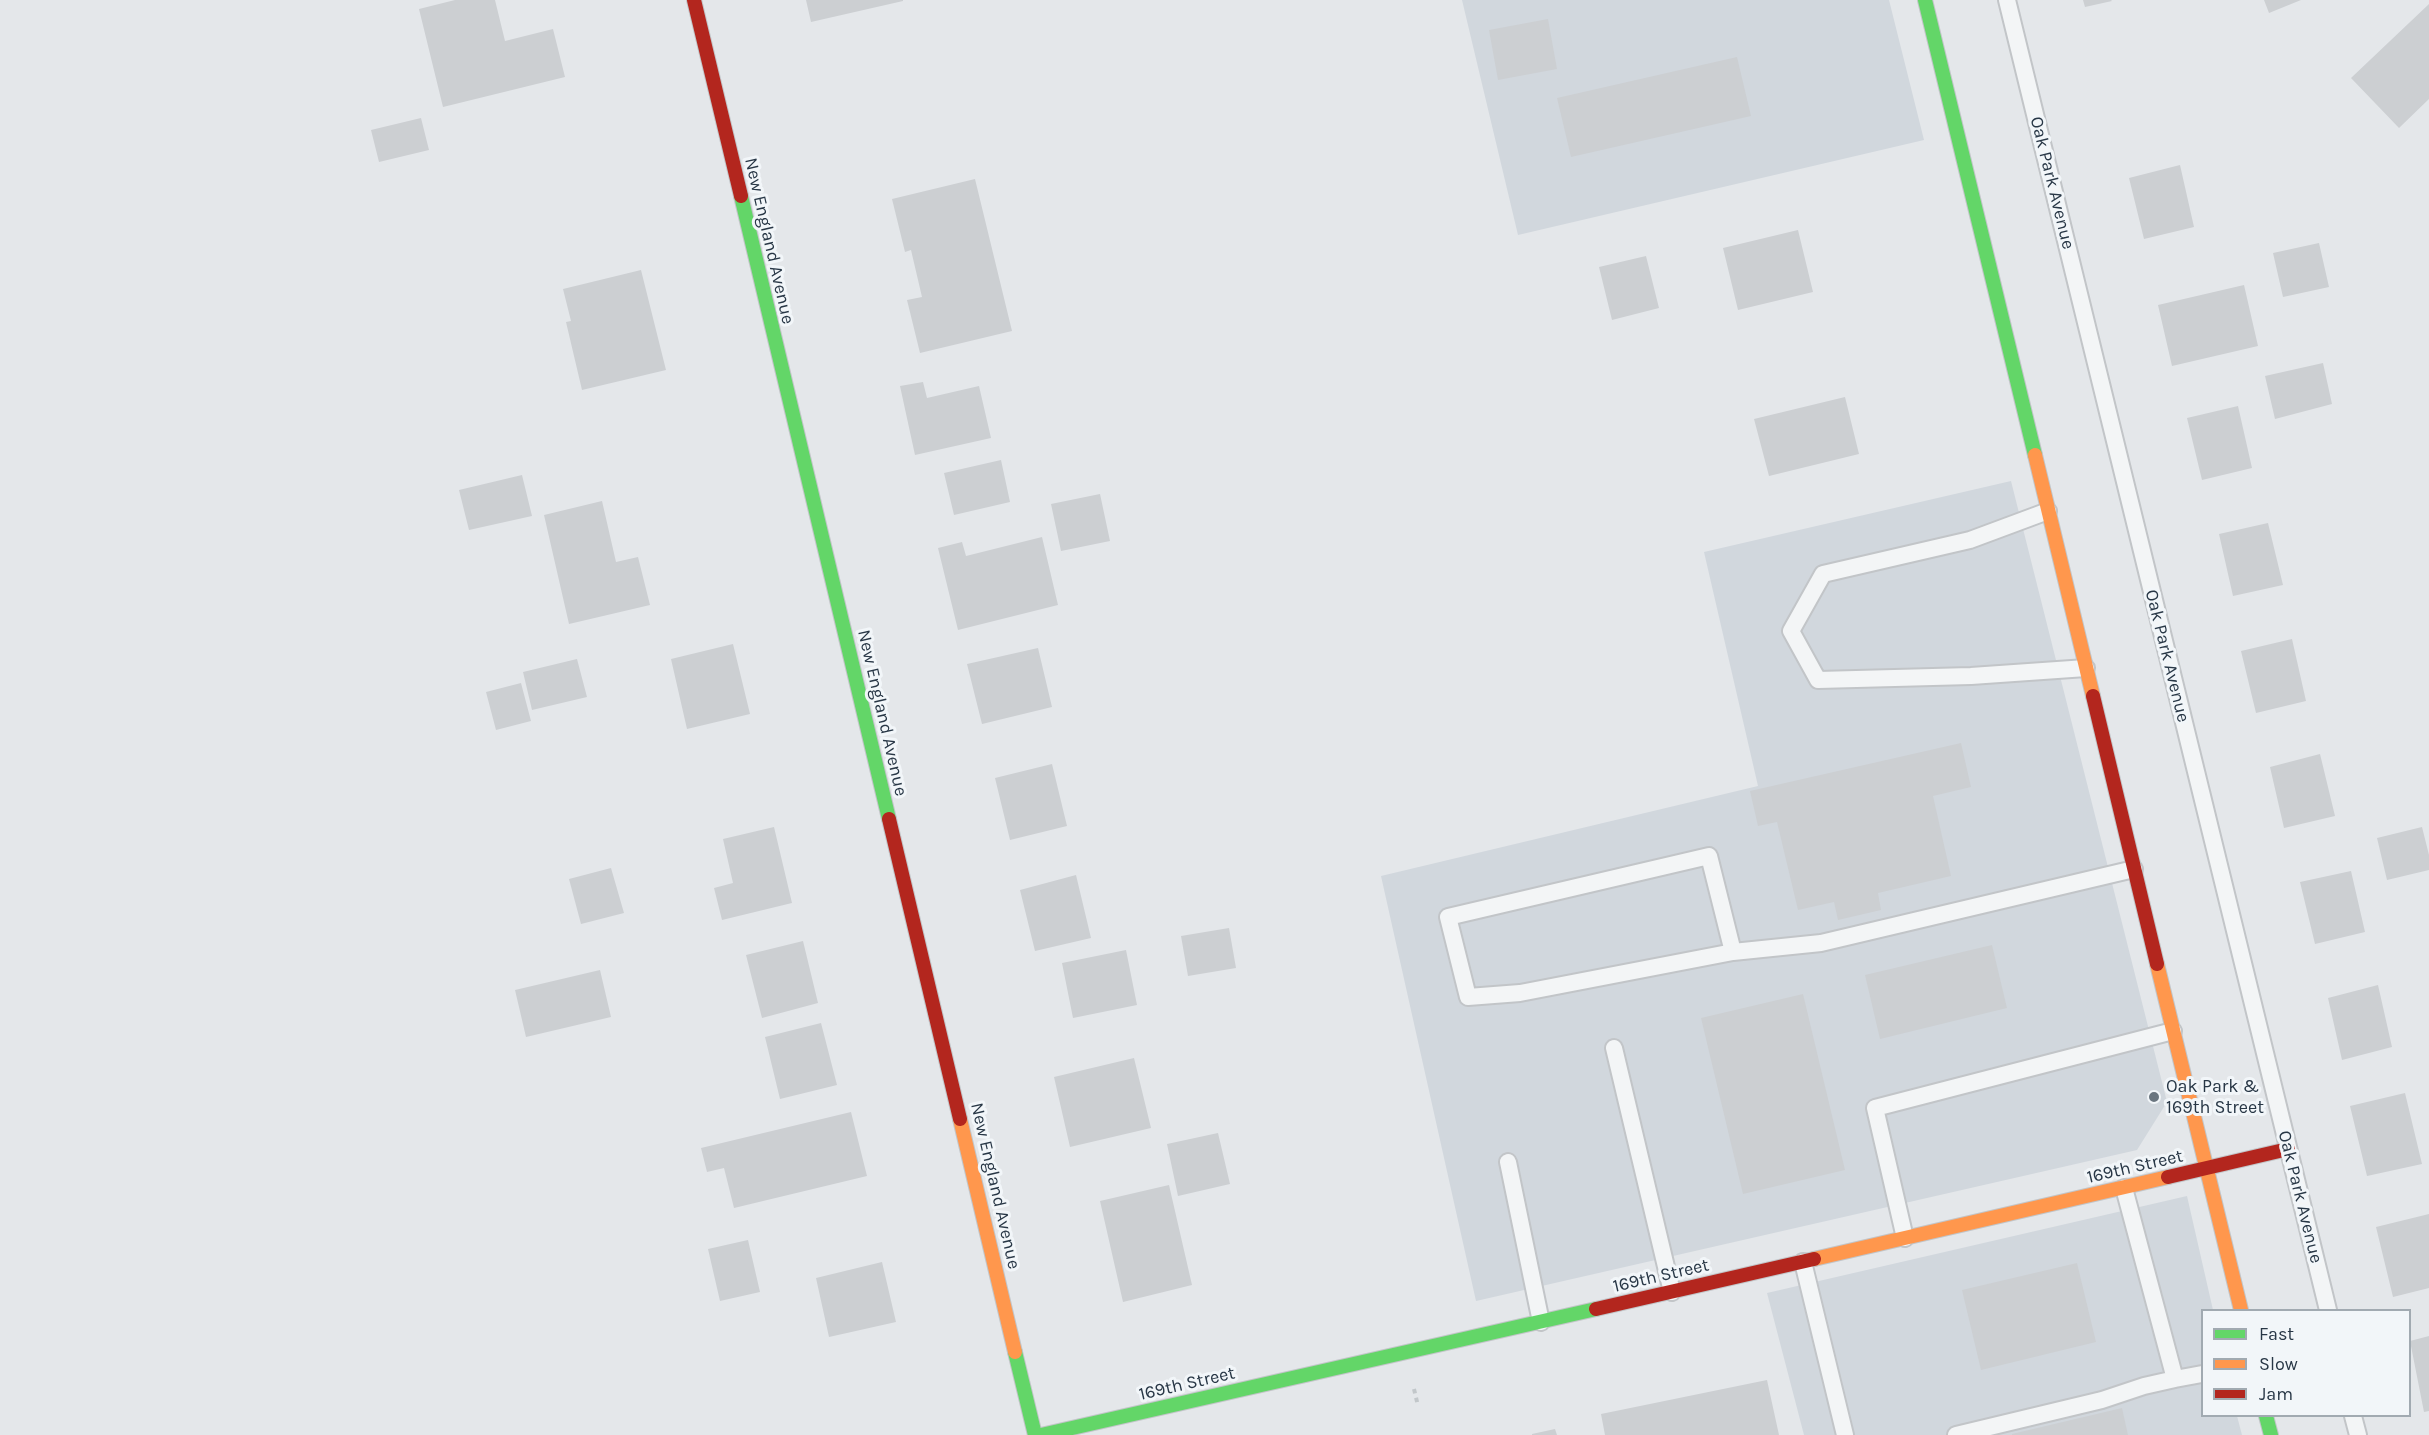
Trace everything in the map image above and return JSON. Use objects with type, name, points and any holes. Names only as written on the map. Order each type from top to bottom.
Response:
[{"type":"street","name":"New England Avenue","points":[[694,0],[1035,1435]]},
{"type":"street","points":[[1924,0],[2241,1309]]},
{"type":"street","name":"169th Street","points":[[1041,1435],[2288,1149]]},
{"type":"street","points":[[2266,1417],[2271,1435]]},
{"type":"lane","name":"Oak Park Avenue","points":[[2007,0],[2328,1309]]},
{"type":"lane","points":[[2048,511],[1970,540],[1823,574],[1791,631],[1818,680],[1971,675],[2086,668]]},
{"type":"lane","points":[[1733,952],[1708,856],[1448,917],[1468,997],[1520,993],[1733,952],[1821,943],[2134,868]]},
{"type":"lane","points":[[1905,1238],[1875,1108],[2173,1031]]},
{"type":"lane","points":[[1614,1048],[1672,1292]]},
{"type":"lane","points":[[1508,1162],[1541,1322]]},
{"type":"lane","points":[[2124,1188],[2175,1379]]},
{"type":"lane","points":[[1803,1262],[1845,1435]]},
{"type":"lane","points":[[1956,1435],[2102,1400],[2144,1386],[2201,1374]]},
{"type":"lane","points":[[2353,1417],[2358,1435]]},
{"type":"shaded area","points":[[1462,0],[1889,0],[1924,140],[1518,235]]},
{"type":"shaded area","points":[[2011,481],[2167,1102],[2137,1150],[1476,1301],[1381,876],[1758,786],[1704,552]]},
{"type":"shaded area","points":[[2187,1196],[2213,1309],[2201,1309],[2201,1417],[2237,1417],[2242,1435],[1804,1435],[1767,1293]]},
{"type":"building","points":[[455,0],[495,0],[505,41],[553,29],[565,77],[443,107],[419,9]]},
{"type":"building","points":[[806,0],[903,0],[903,1],[811,22]]},
{"type":"building","points":[[2083,0],[2111,0],[2112,1],[2085,7]]},
{"type":"building","points":[[2264,0],[2301,0],[2269,13]]},
{"type":"building","points":[[2429,4],[2429,99],[2399,128],[2351,78]]},
{"type":"building","points":[[1548,19],[1557,69],[1498,80],[1489,30]]},
{"type":"building","points":[[1737,57],[1751,116],[1571,157],[1557,98]]},
{"type":"building","points":[[421,118],[429,150],[379,162],[371,130]]},
{"type":"building","points":[[2180,165],[2194,227],[2144,239],[2129,178]]},
{"type":"building","points":[[975,179],[1012,331],[920,353],[907,300],[922,297],[911,250],[905,252],[892,199]]},
{"type":"building","points":[[1798,230],[1813,292],[1738,310],[1723,248]]},
{"type":"building","points":[[2319,243],[2329,287],[2283,297],[2273,253]]},
{"type":"building","points":[[1646,256],[1659,308],[1612,320],[1599,267]]},
{"type":"building","points":[[641,270],[666,370],[582,390],[566,322],[571,321],[563,289]]},
{"type":"building","points":[[2244,285],[2258,346],[2172,366],[2158,305]]},
{"type":"building","points":[[2323,363],[2332,404],[2275,419],[2265,376]]},
{"type":"building","points":[[923,382],[927,398],[979,386],[991,438],[915,455],[900,386]]},
{"type":"building","points":[[1845,397],[1859,454],[1769,476],[1754,419]]},
{"type":"building","points":[[2238,406],[2252,468],[2202,480],[2187,418]]},
{"type":"building","points":[[1001,460],[1010,502],[954,515],[944,473]]},
{"type":"building","points":[[522,475],[532,516],[469,530],[459,490]]},
{"type":"building","points":[[1100,494],[1110,541],[1061,551],[1051,504]]},
{"type":"building","points":[[602,501],[616,562],[638,557],[650,605],[569,624],[544,515]]},
{"type":"building","points":[[2268,523],[2283,585],[2233,596],[2219,534]]},
{"type":"building","points":[[1042,537],[1058,605],[958,630],[938,548],[962,542],[966,556]]},
{"type":"building","points":[[2292,639],[2306,701],[2256,713],[2241,651]]},
{"type":"building","points":[[733,644],[750,714],[687,729],[671,659]]},
{"type":"building","points":[[1038,648],[1052,707],[982,724],[967,664]]},
{"type":"building","points":[[577,659],[587,697],[532,710],[523,672]]},
{"type":"building","points":[[521,683],[531,721],[496,730],[486,692]]},
{"type":"building","points":[[1961,743],[1971,787],[1933,796],[1951,876],[1878,893],[1881,910],[1838,920],[1834,902],[1798,910],[1777,822],[1758,826],[1750,791]]},
{"type":"building","points":[[2320,754],[2335,816],[2284,828],[2270,767]]},
{"type":"building","points":[[1052,764],[1067,826],[1010,840],[995,778]]},
{"type":"building","points":[[774,827],[792,903],[722,920],[714,888],[733,883],[723,839]]},
{"type":"building","points":[[2422,827],[2429,855],[2429,870],[2387,880],[2377,838]]},
{"type":"building","points":[[611,868],[624,913],[581,924],[569,879]]},
{"type":"building","points":[[2351,871],[2365,932],[2315,944],[2300,882]]},
{"type":"building","points":[[1076,875],[1091,938],[1035,951],[1020,890]]},
{"type":"building","points":[[1229,928],[1236,968],[1188,976],[1181,936]]},
{"type":"building","points":[[803,941],[818,1003],[762,1018],[746,955]]},
{"type":"building","points":[[1992,945],[2007,1008],[1880,1039],[1865,975]]},
{"type":"building","points":[[1126,950],[1137,1005],[1073,1018],[1062,963]]},
{"type":"building","points":[[600,970],[611,1017],[526,1037],[515,990]]},
{"type":"building","points":[[2378,985],[2392,1047],[2342,1060],[2328,998]]},
{"type":"building","points":[[1803,994],[1845,1170],[1743,1194],[1701,1018]]},
{"type":"building","points":[[821,1023],[837,1085],[780,1099],[765,1037]]},
{"type":"building","points":[[1134,1058],[1151,1128],[1070,1147],[1054,1077]]},
{"type":"building","points":[[2405,1093],[2422,1164],[2367,1176],[2350,1106]]},
{"type":"building","points":[[851,1112],[867,1176],[734,1208],[724,1168],[707,1172],[701,1148]]},
{"type":"building","points":[[1218,1133],[1230,1184],[1178,1196],[1167,1144]]},
{"type":"building","points":[[1169,1185],[1192,1285],[1123,1302],[1100,1201]]},
{"type":"building","points":[[2429,1214],[2429,1288],[2393,1297],[2376,1227]]},
{"type":"building","points":[[748,1240],[760,1292],[720,1301],[708,1249]]},
{"type":"building","points":[[882,1262],[896,1322],[829,1337],[816,1278]]},
{"type":"building","points":[[2077,1263],[2096,1342],[1981,1370],[1962,1290]]},
{"type":"building","points":[[2429,1336],[2429,1411],[2424,1412],[2411,1341]]},
{"type":"building","points":[[1767,1380],[1779,1435],[1605,1435],[1601,1414]]},
{"type":"building","points":[[2122,1408],[2128,1435],[2012,1435],[2012,1434]]},
{"type":"building","points":[[1555,1429],[1557,1435],[1532,1435],[1532,1434]]},
{"type":"traffic: fast","points":[[1925,0],[2035,455]]},
{"type":"traffic: fast","points":[[741,196],[889,819]]},
{"type":"traffic: fast","points":[[1041,1435],[1596,1309]]},
{"type":"traffic: fast","points":[[1015,1352],[1035,1435]]},
{"type":"traffic: fast","points":[[2266,1417],[2271,1435]]},
{"type":"traffic: slow","points":[[2035,455],[2093,696]]},
{"type":"traffic: slow","points":[[2157,964],[2241,1309]]},
{"type":"traffic: slow","points":[[960,1119],[1015,1352]]},
{"type":"traffic: slow","points":[[1814,1259],[2168,1177]]},
{"type":"traffic: jam","points":[[694,0],[741,196]]},
{"type":"traffic: jam","points":[[2093,696],[2157,964]]},
{"type":"traffic: jam","points":[[889,819],[960,1119]]},
{"type":"traffic: jam","points":[[2168,1177],[2288,1149]]},
{"type":"traffic: jam","points":[[1596,1309],[1814,1259]]},
{"type":"place","name":"Oak Park & 169th Street","points":[[2154,1097]]}]
